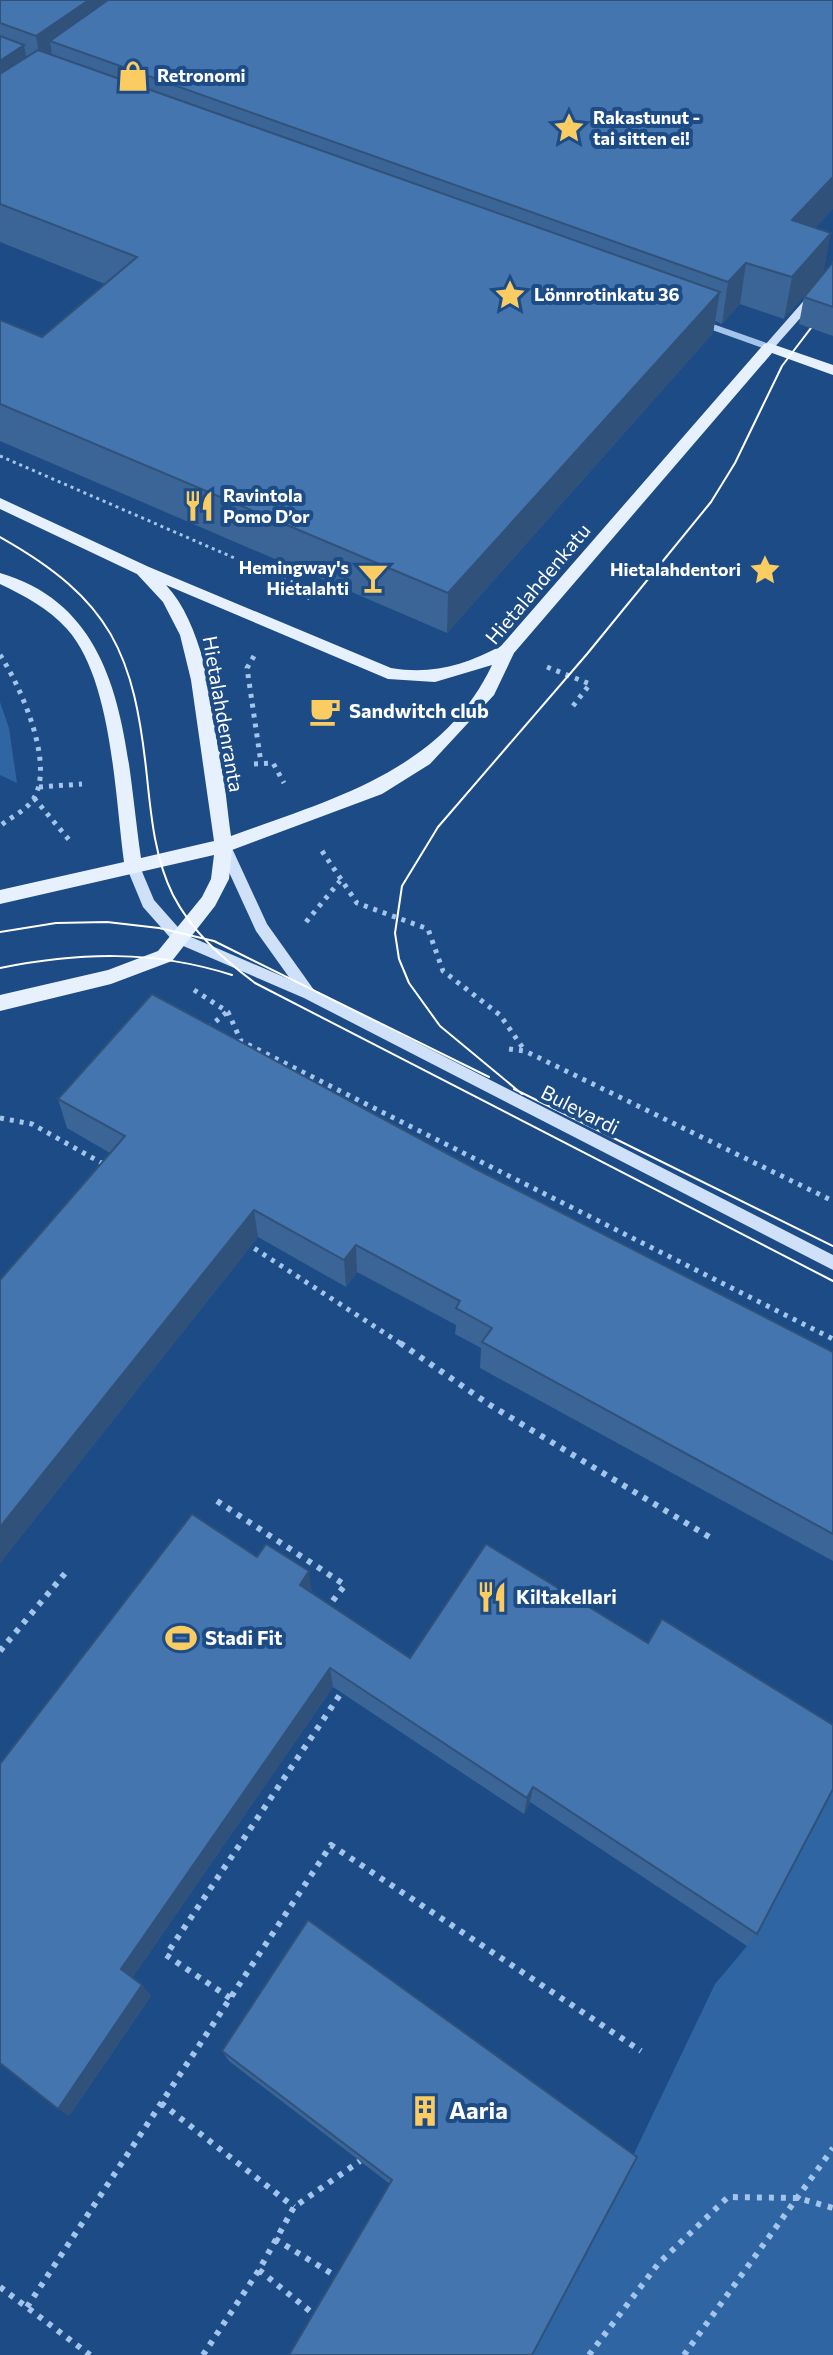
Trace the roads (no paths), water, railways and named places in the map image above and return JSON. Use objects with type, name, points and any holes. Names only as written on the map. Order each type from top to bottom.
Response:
[{"type":"main road","points":[[769,347],[833,370]]},
{"type":"main road","name":"Hietalahdenkatu","points":[[224,846],[350,800],[412,768],[446,739],[488,691],[507,650],[769,347]]},
{"type":"main road","name":"Hietalahdenranta","points":[[0,503],[143,570],[170,599],[188,635],[199,680],[224,846],[220,879],[209,901],[165,956],[111,977],[0,1003]]},
{"type":"main road","points":[[143,570],[388,673],[408,678],[457,674],[507,650]]},
{"type":"main road","points":[[0,578],[43,598],[66,616],[98,660],[113,708],[133,866]]},
{"type":"main road","points":[[0,897],[224,846]]},
{"type":"street","name":"Hietalahdenkatu","points":[[769,347],[833,274]]},
{"type":"street","points":[[693,320],[769,347]]},
{"type":"street","name":"Bulevardi","points":[[224,846],[261,927],[309,994]]},
{"type":"street","name":"Bulevardi","points":[[133,866],[148,903],[179,938],[309,994],[833,1263]]},
{"type":"tram line","points":[[519,1091],[440,1026],[409,983],[399,959],[395,933],[402,886],[438,827],[587,654],[711,502],[735,463],[782,366],[833,299]]},
{"type":"tram line","points":[[0,537],[38,560],[68,584],[92,608],[111,634],[134,696],[142,734],[152,822],[162,867],[173,895],[205,939]]},
{"type":"tram line","points":[[0,932],[56,923],[107,922],[159,928],[205,939]]},
{"type":"tram line","points":[[205,939],[489,1077]]},
{"type":"tram line","points":[[205,939],[255,983],[833,1281]]},
{"type":"tram line","points":[[0,968],[59,959],[117,956],[174,961],[232,975]]},
{"type":"tram line","points":[[514,1089],[519,1091]]},
{"type":"tram line","points":[[519,1091],[833,1246]]},
{"type":"tram line","points":[[519,1091],[522,1094]]},
{"type":"place","name":"Retronomi","points":[[133,76]]},
{"type":"place","name":"Rakastunut - tai sitten ei!","points":[[569,128]]},
{"type":"place","name":"Lönnrotinkatu 36","points":[[510,295]]},
{"type":"place","name":"Ravintola Pomo D’or","points":[[199,506]]},
{"type":"place","name":"Hietalahdentori","points":[[765,570]]},
{"type":"place","name":"Hemingway's Hietalahti","points":[[373,578]]},
{"type":"place","name":"Sandwitch club","points":[[325,711]]},
{"type":"place","name":"Kiltakellari","points":[[492,1597]]},
{"type":"place","name":"Stadi Fit","points":[[181,1638]]},
{"type":"place","name":"Aaria","points":[[425,2111]]}]
